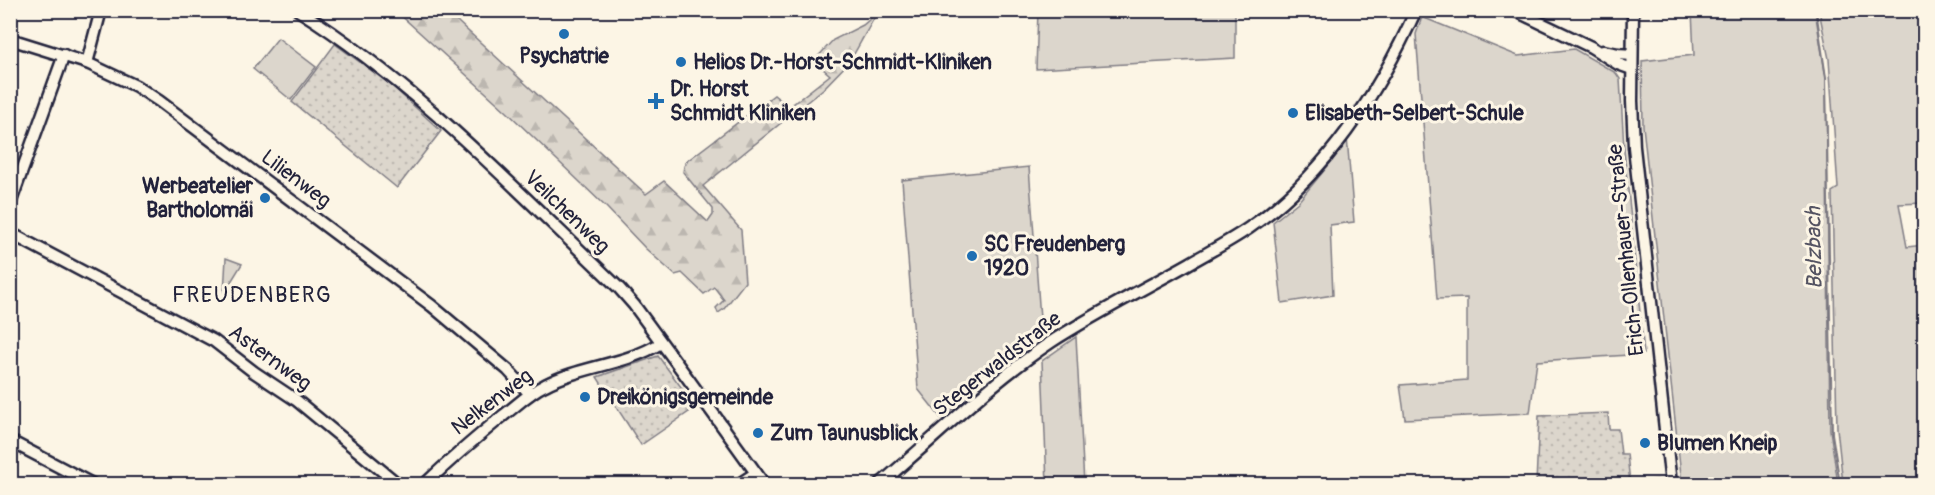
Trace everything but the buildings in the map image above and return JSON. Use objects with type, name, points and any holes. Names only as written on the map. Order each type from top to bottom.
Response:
[{"type":"street","points":[[87,63],[101,10]]},
{"type":"street","name":"Veilchenweg","points":[[298,10],[382,69],[444,121],[619,288],[764,484]]},
{"type":"street","name":"Stegerwaldstraße","points":[[880,484],[1041,349],[1248,229],[1296,191],[1334,147],[1363,106],[1391,62],[1416,10]]},
{"type":"street","points":[[1514,10],[1632,69]]},
{"type":"street","name":"Erich-Ollenhauer-Straße","points":[[1633,10],[1634,147],[1671,484]]},
{"type":"street","name":"Lilienweg","points":[[10,39],[87,63],[120,78],[159,101],[440,312],[508,370],[530,394]]},
{"type":"street","points":[[1591,47],[1632,55]]},
{"type":"street","points":[[10,204],[64,56]]},
{"type":"street","name":"Asternweg","points":[[10,232],[214,341],[254,372],[296,400],[398,484]]},
{"type":"street","name":"Nelkenweg","points":[[425,484],[455,454],[544,385],[661,343]]},
{"type":"street","points":[[10,441],[92,484]]},
{"type":"street","points":[[739,484],[756,474]]},
{"type":"green space","points":[[396,11],[446,11],[646,194],[664,181],[708,222],[713,215],[713,209],[683,172],[687,161],[774,95],[789,107],[830,75],[814,61],[833,40],[863,25],[877,13],[850,61],[823,89],[703,186],[741,230],[745,282],[724,309],[718,313],[716,308],[724,300],[714,287],[704,294],[682,273],[675,275],[506,111]]},
{"type":"green space","points":[[1038,11],[1235,11],[1235,58],[1036,69]]},
{"type":"green space","points":[[1692,11],[1815,11],[1826,78],[1830,430],[1838,484],[1682,484],[1643,126],[1642,61],[1694,55]]},
{"type":"green space","points":[[1819,11],[1924,11],[1924,203],[1899,204],[1907,247],[1924,245],[1924,484],[1843,484],[1837,428],[1832,192],[1838,188],[1829,59]]},
{"type":"green space","points":[[1422,17],[1518,56],[1574,49],[1616,73],[1620,79],[1624,148],[1644,354],[1537,361],[1530,413],[1405,419],[1400,385],[1467,380],[1467,298],[1437,299],[1416,34]]},
{"type":"green space","points":[[278,38],[316,67],[291,100],[253,69]]},
{"type":"green space","points":[[335,44],[391,85],[441,131],[397,188],[292,102]]},
{"type":"green space","points":[[1347,137],[1354,222],[1330,225],[1333,295],[1282,303],[1273,222],[1298,202],[1332,161]]},
{"type":"green space","name":"SC Freudenberg 1920","points":[[1029,167],[1041,332],[1014,347],[968,386],[972,394],[941,418],[918,389],[902,180]]},
{"type":"green space","points":[[226,258],[242,264],[224,293]]},
{"type":"green space","points":[[1076,337],[1084,484],[1047,484],[1042,361]]},
{"type":"green space","points":[[658,356],[696,407],[641,445],[597,377]]},
{"type":"green space","points":[[1608,413],[1609,429],[1618,429],[1621,454],[1627,454],[1630,483],[1657,480],[1658,484],[1536,484],[1539,416]]},
{"type":"waterway","name":"Belzbach","points":[[1816,10],[1826,78],[1832,434],[1840,484]]},
{"type":"place","name":"Psychatrie","points":[[564,34]]},
{"type":"place","name":"Helios Dr.-Horst-Schmidt-Kliniken","points":[[681,62]]},
{"type":"place","name":"Dr. Horst Schmidt Kliniken","points":[[656,101]]},
{"type":"place","name":"Elisabeth-Selbert-Schule","points":[[1293,113]]},
{"type":"place","name":"Werbeatelier Bartholomäi","points":[[265,198]]},
{"type":"place","name":"SC Freudenberg 1920","points":[[972,256]]},
{"type":"place","name":"Dreikönigsgemeinde","points":[[585,397]]},
{"type":"place","name":"Zum Taunusblick","points":[[758,433]]},
{"type":"place","name":"Blumen Kneip","points":[[1645,443]]},
{"type":"district","name":"FREUDENBERG","points":[[252,295]]}]
